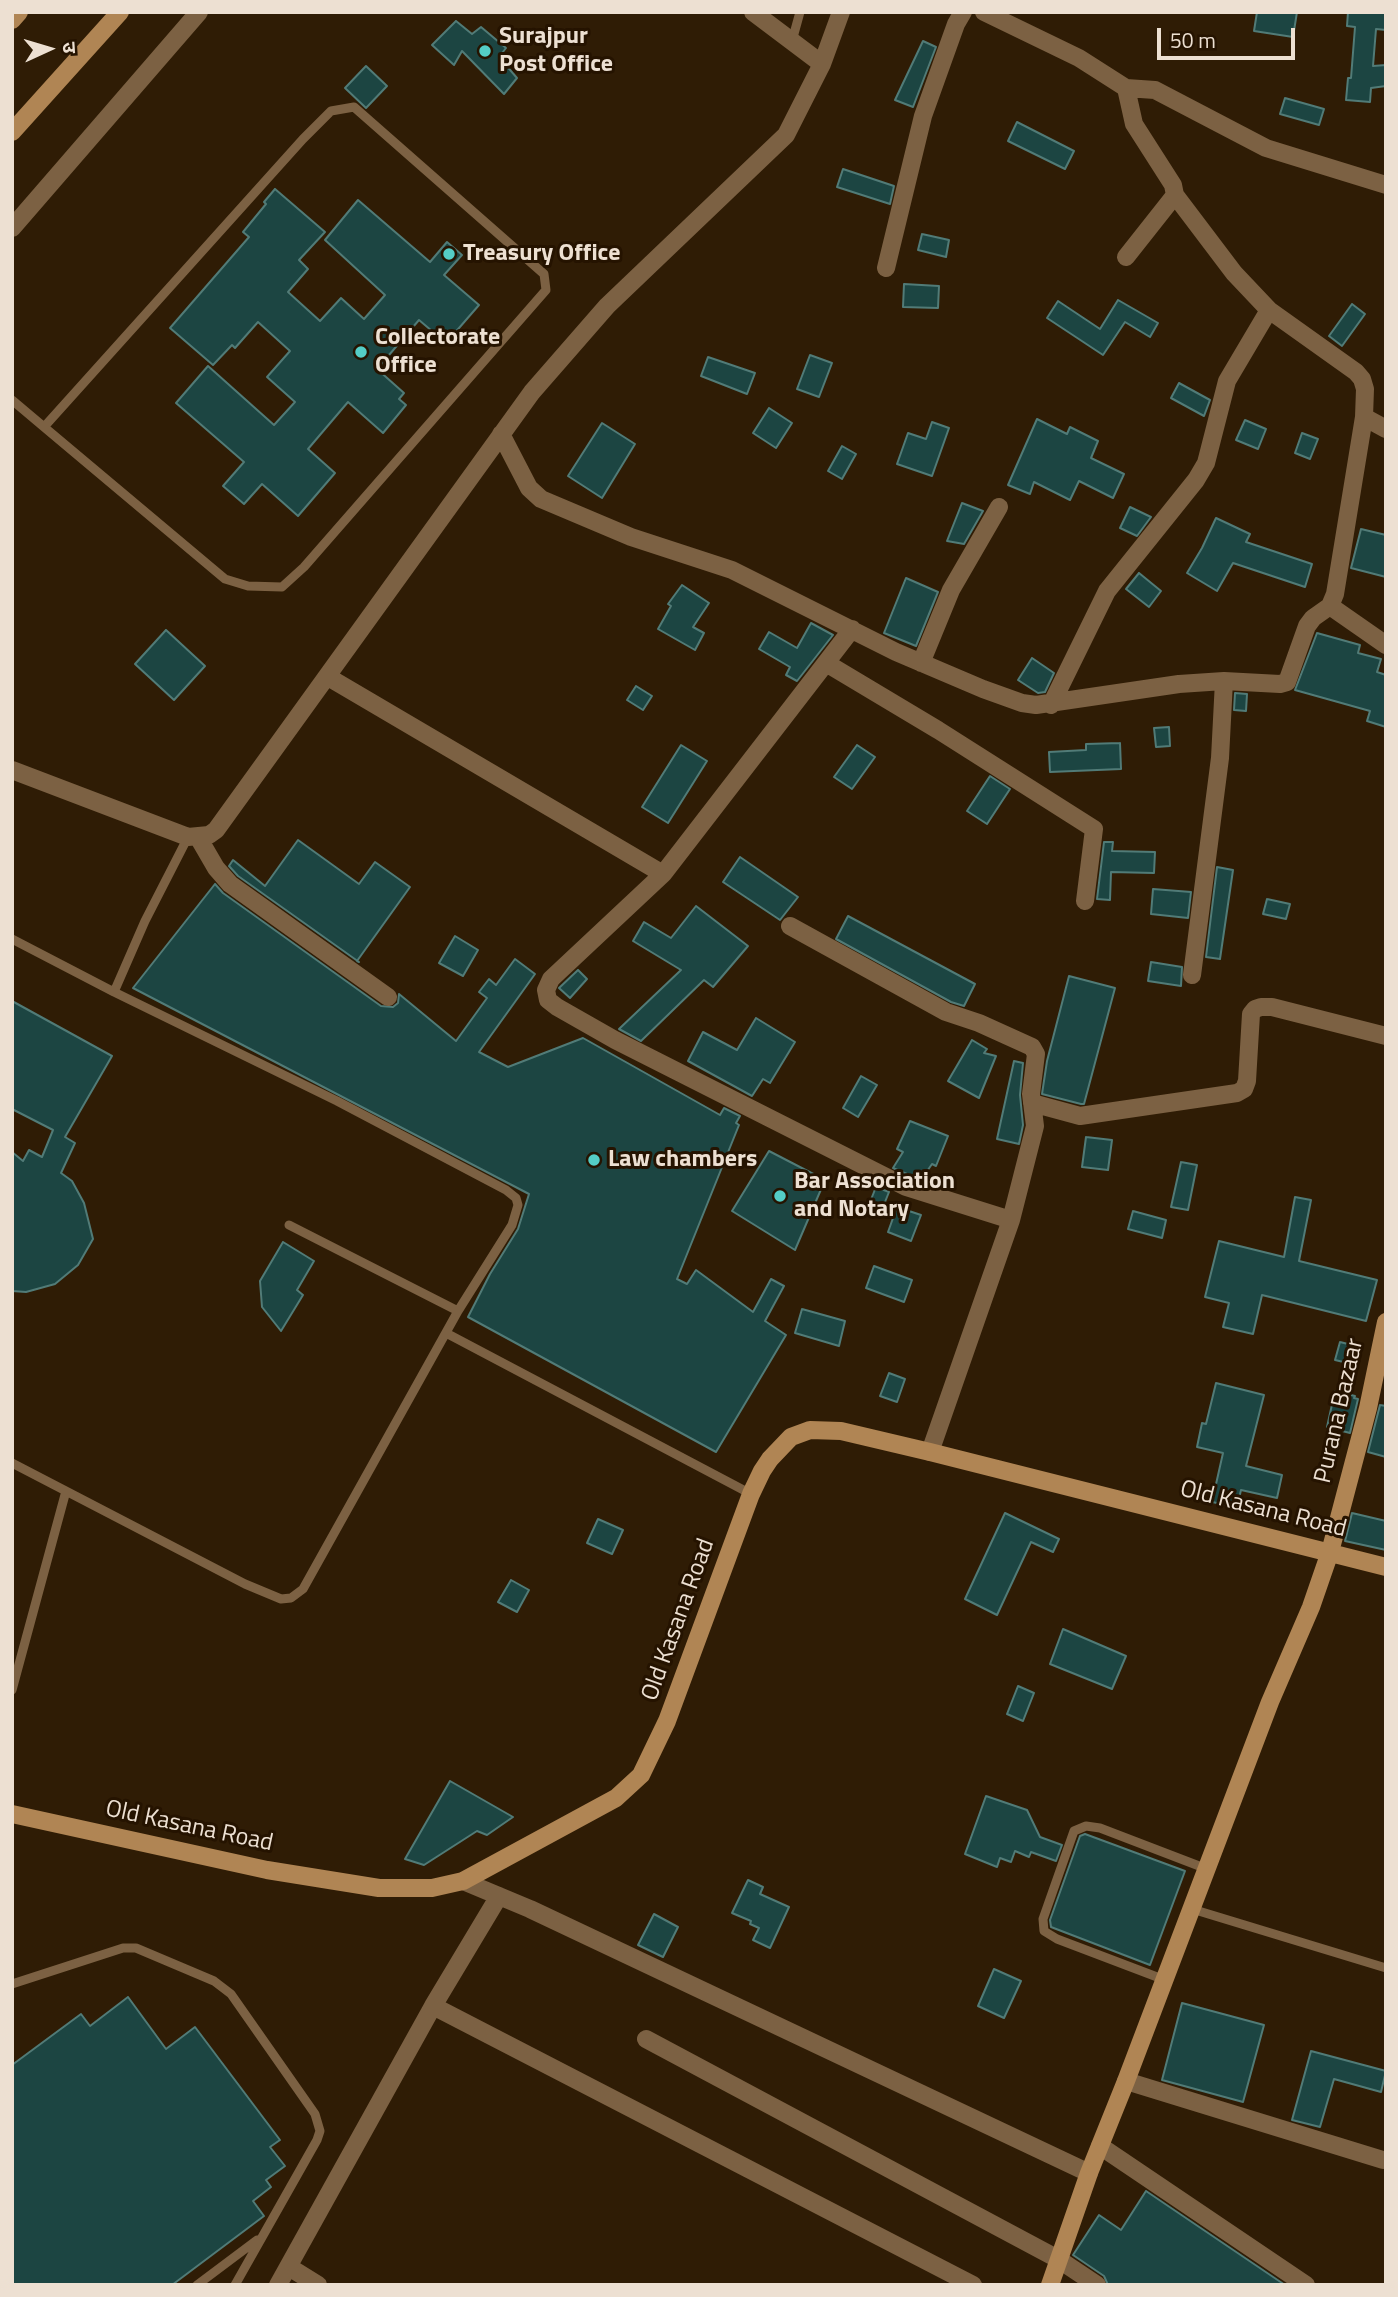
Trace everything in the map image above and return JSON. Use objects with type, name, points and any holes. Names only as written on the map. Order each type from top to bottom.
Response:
[{"type":"street","points":[[12,20],[19,12]]},
{"type":"street","points":[[12,132],[120,12]]},
{"type":"street","points":[[12,228],[199,12]]},
{"type":"street","points":[[753,12],[822,64]]},
{"type":"street","points":[[12,770],[193,837],[209,835],[216,830],[532,392],[607,306],[786,135],[822,64],[841,12]]},
{"type":"street","points":[[886,268],[923,116],[956,24],[963,12]]},
{"type":"street","points":[[984,12],[1079,58],[1126,88],[1155,90],[1266,148],[1386,185]]},
{"type":"street","points":[[501,434],[529,488],[541,499],[631,537],[732,570],[921,663],[1022,703],[1051,705],[1163,686],[1224,681],[1280,684],[1287,682],[1307,626],[1312,618],[1329,606],[1335,594],[1364,417],[1365,388],[1356,372],[1269,310],[1234,273],[1175,195],[1173,185],[1134,124],[1126,88]]},
{"type":"street","points":[[1126,257],[1175,195]]},
{"type":"street","points":[[1051,705],[1107,591],[1206,463],[1227,381],[1269,310]]},
{"type":"street","points":[[1364,417],[1386,429]]},
{"type":"street","points":[[921,663],[951,590],[999,507]]},
{"type":"street","points":[[1329,606],[1386,645]]},
{"type":"street","points":[[852,629],[663,874],[551,979],[546,990],[548,999],[615,1041],[906,1187],[1012,1220]]},
{"type":"street","points":[[825,663],[939,730],[1094,829],[1084,901]]},
{"type":"street","points":[[328,677],[663,874]]},
{"type":"street","points":[[1192,975],[1220,758],[1224,681]]},
{"type":"street","points":[[193,837],[230,884],[388,997]]},
{"type":"street","points":[[790,926],[946,1012],[979,1023],[1032,1047],[1035,1054],[1032,1103],[1035,1126],[1012,1220],[930,1452]]},
{"type":"street","points":[[1032,1103],[1080,1116],[1237,1093],[1244,1089],[1247,1081],[1251,1014],[1261,1007],[1272,1007],[1386,1037]]},
{"type":"street","name":"Purana Bazaar","points":[[1050,2285],[1089,2173],[1270,1702],[1331,1552],[1368,1408],[1386,1322]]},
{"type":"street","name":"Old Kasana Road","points":[[12,1814],[267,1870],[379,1888],[432,1888],[463,1881],[615,1798],[641,1775],[667,1721],[703,1630],[751,1493],[770,1458],[791,1437],[810,1430],[841,1431],[930,1452],[1386,1567]]},
{"type":"street","points":[[463,1881],[1089,2173]]},
{"type":"street","points":[[278,2285],[433,2006],[499,1896]]},
{"type":"street","points":[[433,2006],[973,2285]]},
{"type":"street","points":[[646,2039],[1058,2259],[1097,2285]]},
{"type":"street","points":[[1126,2081],[1382,2160]]},
{"type":"street","points":[[1100,2146],[1306,2285]]},
{"type":"street","points":[[289,2267],[318,2285]]},
{"type":"lane","points":[[792,41],[800,12]]},
{"type":"lane","points":[[12,400],[44,427],[225,579],[248,586],[282,587],[304,567],[546,290],[544,274],[354,107],[331,111],[44,427]]},
{"type":"lane","points":[[114,992],[145,921],[193,837]]},
{"type":"lane","points":[[12,939],[337,1101],[506,1190],[516,1198],[518,1205],[512,1225],[458,1311],[303,1589],[291,1598],[281,1599],[246,1584],[12,1463]]},
{"type":"lane","points":[[289,1225],[458,1311]]},
{"type":"lane","points":[[446,1333],[751,1493]]},
{"type":"lane","points":[[12,1690],[66,1491]]},
{"type":"lane","points":[[1165,1980],[1057,1939],[1044,1931],[1043,1919],[1074,1831],[1086,1826],[1100,1828],[1207,1869]]},
{"type":"lane","points":[[1192,1909],[1386,1968]]},
{"type":"lane","points":[[12,1984],[123,1948],[136,1948],[214,1981],[231,1994],[319,2122],[320,2131],[235,2285]]},
{"type":"lane","points":[[197,2285],[261,2237]]},
{"type":"building","points":[[1257,12],[1297,12],[1293,37],[1254,31]]},
{"type":"building","points":[[1348,12],[1386,12],[1386,30],[1376,29],[1373,66],[1386,65],[1386,86],[1371,88],[1370,102],[1346,100],[1348,78],[1351,78],[1355,27],[1347,26]]},
{"type":"building","points":[[456,21],[472,34],[481,27],[506,48],[499,57],[517,78],[504,94],[462,51],[454,65],[432,45]]},
{"type":"building","points":[[923,41],[936,47],[913,107],[895,100]]},
{"type":"building","points":[[366,66],[387,86],[366,108],[345,88]]},
{"type":"building","points":[[1285,98],[1324,109],[1319,125],[1280,114]]},
{"type":"building","points":[[1017,122],[1074,151],[1065,169],[1008,141]]},
{"type":"building","points":[[843,169],[894,186],[890,204],[837,187]]},
{"type":"building","name":"Collectorate Office","points":[[275,189],[325,232],[299,260],[308,269],[288,292],[320,321],[341,298],[364,319],[385,295],[325,240],[358,200],[430,262],[447,242],[462,255],[444,275],[479,305],[446,343],[419,320],[377,369],[404,393],[399,399],[406,405],[383,433],[348,402],[308,449],[335,473],[298,516],[262,484],[244,504],[223,486],[244,462],[176,403],[208,366],[274,425],[295,402],[267,377],[290,351],[258,322],[235,348],[232,345],[213,365],[170,328],[249,237],[243,232]]},
{"type":"building","points":[[922,234],[949,240],[946,257],[918,250]]},
{"type":"building","points":[[904,284],[939,286],[938,308],[903,307]]},
{"type":"building","points":[[1118,300],[1158,323],[1150,337],[1125,322],[1103,355],[1047,318],[1058,301],[1100,329]]},
{"type":"building","points":[[1352,304],[1365,314],[1342,346],[1329,336]]},
{"type":"building","points":[[810,355],[832,363],[819,397],[797,389]]},
{"type":"building","points":[[708,357],[755,373],[747,394],[701,376]]},
{"type":"building","points":[[1179,383],[1210,400],[1204,416],[1171,398]]},
{"type":"building","points":[[769,408],[792,423],[776,448],[753,433]]},
{"type":"building","points":[[1037,419],[1067,434],[1070,427],[1098,441],[1091,458],[1124,474],[1113,498],[1079,481],[1070,500],[1034,482],[1030,494],[1008,485]]},
{"type":"building","points":[[1245,420],[1266,429],[1258,449],[1236,440]]},
{"type":"building","points":[[932,422],[949,428],[932,476],[897,464],[908,433],[926,439]]},
{"type":"building","points":[[602,423],[635,444],[602,498],[568,476]]},
{"type":"building","points":[[1302,433],[1318,439],[1310,459],[1295,453]]},
{"type":"building","points":[[842,446],[856,454],[842,479],[828,471]]},
{"type":"building","points":[[962,503],[983,511],[964,544],[947,541]]},
{"type":"building","points":[[1130,507],[1151,517],[1137,536],[1120,528]]},
{"type":"building","points":[[1216,518],[1250,534],[1246,542],[1312,564],[1305,587],[1233,563],[1217,591],[1187,573]]},
{"type":"building","points":[[1361,529],[1386,535],[1386,577],[1351,568]]},
{"type":"building","points":[[1139,573],[1161,591],[1149,607],[1126,589]]},
{"type":"building","points":[[906,578],[938,592],[916,646],[884,633]]},
{"type":"building","points":[[682,585],[709,603],[693,627],[704,633],[695,650],[658,629],[671,606],[668,604]]},
{"type":"building","points":[[811,623],[833,635],[797,681],[786,675],[790,667],[759,649],[769,632],[797,648]]},
{"type":"building","points":[[166,630],[205,666],[174,700],[135,664]]},
{"type":"building","points":[[1317,633],[1360,645],[1358,653],[1381,659],[1377,672],[1386,675],[1386,727],[1367,721],[1370,711],[1295,690]]},
{"type":"building","points":[[1032,658],[1054,673],[1045,692],[1038,693],[1018,680]]},
{"type":"building","points":[[636,686],[652,696],[643,710],[627,700]]},
{"type":"building","points":[[1235,693],[1247,694],[1246,711],[1234,710]]},
{"type":"building","points":[[1169,727],[1170,746],[1156,747],[1154,728]]},
{"type":"building","points":[[1120,743],[1121,769],[1050,772],[1049,752],[1086,750],[1086,744]]},
{"type":"building","points":[[681,745],[707,761],[668,823],[642,807]]},
{"type":"building","points":[[857,745],[875,757],[852,789],[834,777]]},
{"type":"building","points":[[990,776],[1010,789],[987,824],[967,811]]},
{"type":"building","points":[[298,840],[359,884],[375,862],[410,887],[357,961],[238,876],[229,866],[233,860],[265,886]]},
{"type":"building","points":[[1104,842],[1113,842],[1112,851],[1155,852],[1154,873],[1111,872],[1110,900],[1097,899]]},
{"type":"building","points":[[740,857],[798,897],[780,920],[723,882]]},
{"type":"building","points":[[1217,867],[1233,870],[1220,959],[1206,957]]},
{"type":"building","name":"Law chambers","points":[[215,884],[223,893],[381,1006],[393,1007],[398,1003],[399,994],[456,1041],[487,998],[479,992],[489,979],[496,985],[515,959],[535,974],[479,1052],[508,1067],[583,1038],[720,1115],[724,1108],[740,1116],[736,1123],[739,1125],[677,1279],[687,1284],[696,1270],[753,1312],[771,1279],[784,1286],[765,1321],[786,1335],[716,1452],[468,1317],[490,1274],[518,1229],[529,1194],[133,988]]},
{"type":"building","points":[[1153,889],[1191,892],[1188,918],[1151,914]]},
{"type":"building","points":[[1267,899],[1290,904],[1286,919],[1263,914]]},
{"type":"building","points":[[696,906],[748,946],[713,987],[704,980],[641,1041],[619,1029],[681,970],[633,941],[644,922],[671,938]]},
{"type":"building","points":[[848,916],[975,984],[964,1006],[951,1002],[836,939]]},
{"type":"building","points":[[455,936],[478,950],[463,976],[439,963]]},
{"type":"building","points":[[1151,962],[1182,967],[1181,986],[1148,981]]},
{"type":"building","points":[[578,970],[587,979],[570,998],[559,988]]},
{"type":"building","points":[[1069,976],[1115,988],[1084,1104],[1042,1094],[1047,1061]]},
{"type":"building","points":[[12,1001],[112,1056],[65,1137],[75,1143],[61,1173],[72,1181],[84,1203],[93,1239],[78,1265],[55,1284],[26,1292],[12,1291],[12,1152],[23,1161],[29,1150],[42,1157],[53,1130],[12,1109]]},
{"type":"building","points":[[756,1018],[795,1042],[770,1083],[763,1079],[752,1096],[688,1061],[703,1032],[737,1050]]},
{"type":"building","points":[[972,1040],[987,1049],[984,1053],[996,1056],[979,1098],[948,1081]]},
{"type":"building","points":[[1014,1061],[1023,1063],[1020,1095],[1023,1125],[1019,1144],[997,1139]]},
{"type":"building","points":[[861,1076],[877,1085],[858,1117],[843,1108]]},
{"type":"building","points":[[910,1121],[948,1136],[936,1166],[932,1164],[921,1180],[893,1168],[903,1152],[897,1149]]},
{"type":"building","points":[[1086,1137],[1112,1140],[1108,1170],[1082,1167]]},
{"type":"building","name":"Bar Association and Notary","points":[[769,1151],[825,1180],[795,1250],[732,1211]]},
{"type":"building","points":[[1181,1162],[1197,1165],[1188,1210],[1171,1207]]},
{"type":"building","points":[[876,1187],[889,1192],[881,1212],[868,1207]]},
{"type":"building","points":[[1295,1197],[1311,1200],[1299,1261],[1377,1280],[1366,1321],[1262,1295],[1253,1334],[1223,1327],[1229,1303],[1205,1297],[1219,1241],[1284,1257]]},
{"type":"building","points":[[897,1207],[921,1215],[911,1241],[888,1232]]},
{"type":"building","points":[[1133,1211],[1166,1220],[1162,1238],[1128,1229]]},
{"type":"building","points":[[283,1242],[314,1261],[297,1290],[303,1295],[281,1331],[262,1307],[260,1281]]},
{"type":"building","points":[[874,1266],[912,1280],[904,1302],[866,1288]]},
{"type":"building","points":[[802,1309],[845,1321],[839,1346],[795,1333]]},
{"type":"building","points":[[1340,1342],[1356,1346],[1352,1364],[1335,1360]]},
{"type":"building","points":[[889,1373],[905,1379],[897,1402],[880,1396]]},
{"type":"building","points":[[1216,1383],[1264,1395],[1246,1466],[1282,1475],[1277,1498],[1241,1490],[1237,1507],[1212,1502],[1223,1453],[1197,1447]]},
{"type":"building","points":[[1335,1391],[1358,1399],[1350,1433],[1327,1427]]},
{"type":"building","points":[[1380,1405],[1386,1406],[1386,1457],[1368,1452]]},
{"type":"building","points":[[1005,1513],[1059,1539],[1053,1552],[1031,1542],[997,1615],[965,1599]]},
{"type":"building","points":[[1352,1513],[1386,1521],[1386,1550],[1345,1541]]},
{"type":"building","points":[[598,1519],[623,1530],[612,1554],[587,1543]]},
{"type":"building","points":[[511,1580],[529,1590],[517,1612],[498,1602]]},
{"type":"building","points":[[1063,1629],[1126,1656],[1112,1689],[1050,1664]]},
{"type":"building","points":[[1018,1686],[1034,1693],[1023,1721],[1007,1714]]},
{"type":"building","points":[[450,1781],[513,1817],[487,1835],[477,1831],[424,1865],[405,1859]]},
{"type":"building","points":[[986,1796],[1027,1810],[1040,1837],[1062,1845],[1056,1861],[1031,1852],[1029,1857],[1015,1851],[1011,1862],[1000,1858],[997,1867],[965,1854]]},
{"type":"building","points":[[1085,1834],[1185,1871],[1150,1965],[1051,1927],[1050,1920],[1080,1836]]},
{"type":"building","points":[[748,1880],[763,1887],[760,1894],[789,1907],[770,1948],[753,1940],[759,1928],[750,1924],[751,1921],[732,1913]]},
{"type":"building","points":[[654,1914],[678,1927],[663,1957],[638,1945]]},
{"type":"building","points":[[994,1969],[1021,1981],[1004,2018],[978,2006]]},
{"type":"building","points":[[128,1997],[166,2049],[195,2027],[280,2140],[270,2147],[285,2166],[266,2180],[271,2187],[253,2201],[264,2216],[172,2285],[12,2285],[12,2065],[81,2014],[90,2026]]},
{"type":"building","points":[[1182,2003],[1264,2025],[1243,2102],[1162,2080]]},
{"type":"building","points":[[1311,2051],[1386,2071],[1381,2092],[1334,2079],[1320,2127],[1292,2120]]},
{"type":"building","points":[[1146,2191],[1285,2285],[1108,2285],[1104,2276],[1073,2255],[1099,2215],[1121,2230]]},
{"type":"place","name":"Surajpur Post Office","points":[[485,51]]},
{"type":"place","name":"Treasury Office","points":[[449,254]]},
{"type":"place","name":"Collectorate Office","points":[[361,352]]},
{"type":"place","name":"Law chambers","points":[[594,1160]]},
{"type":"place","name":"Bar Association and Notary","points":[[780,1196]]}]
